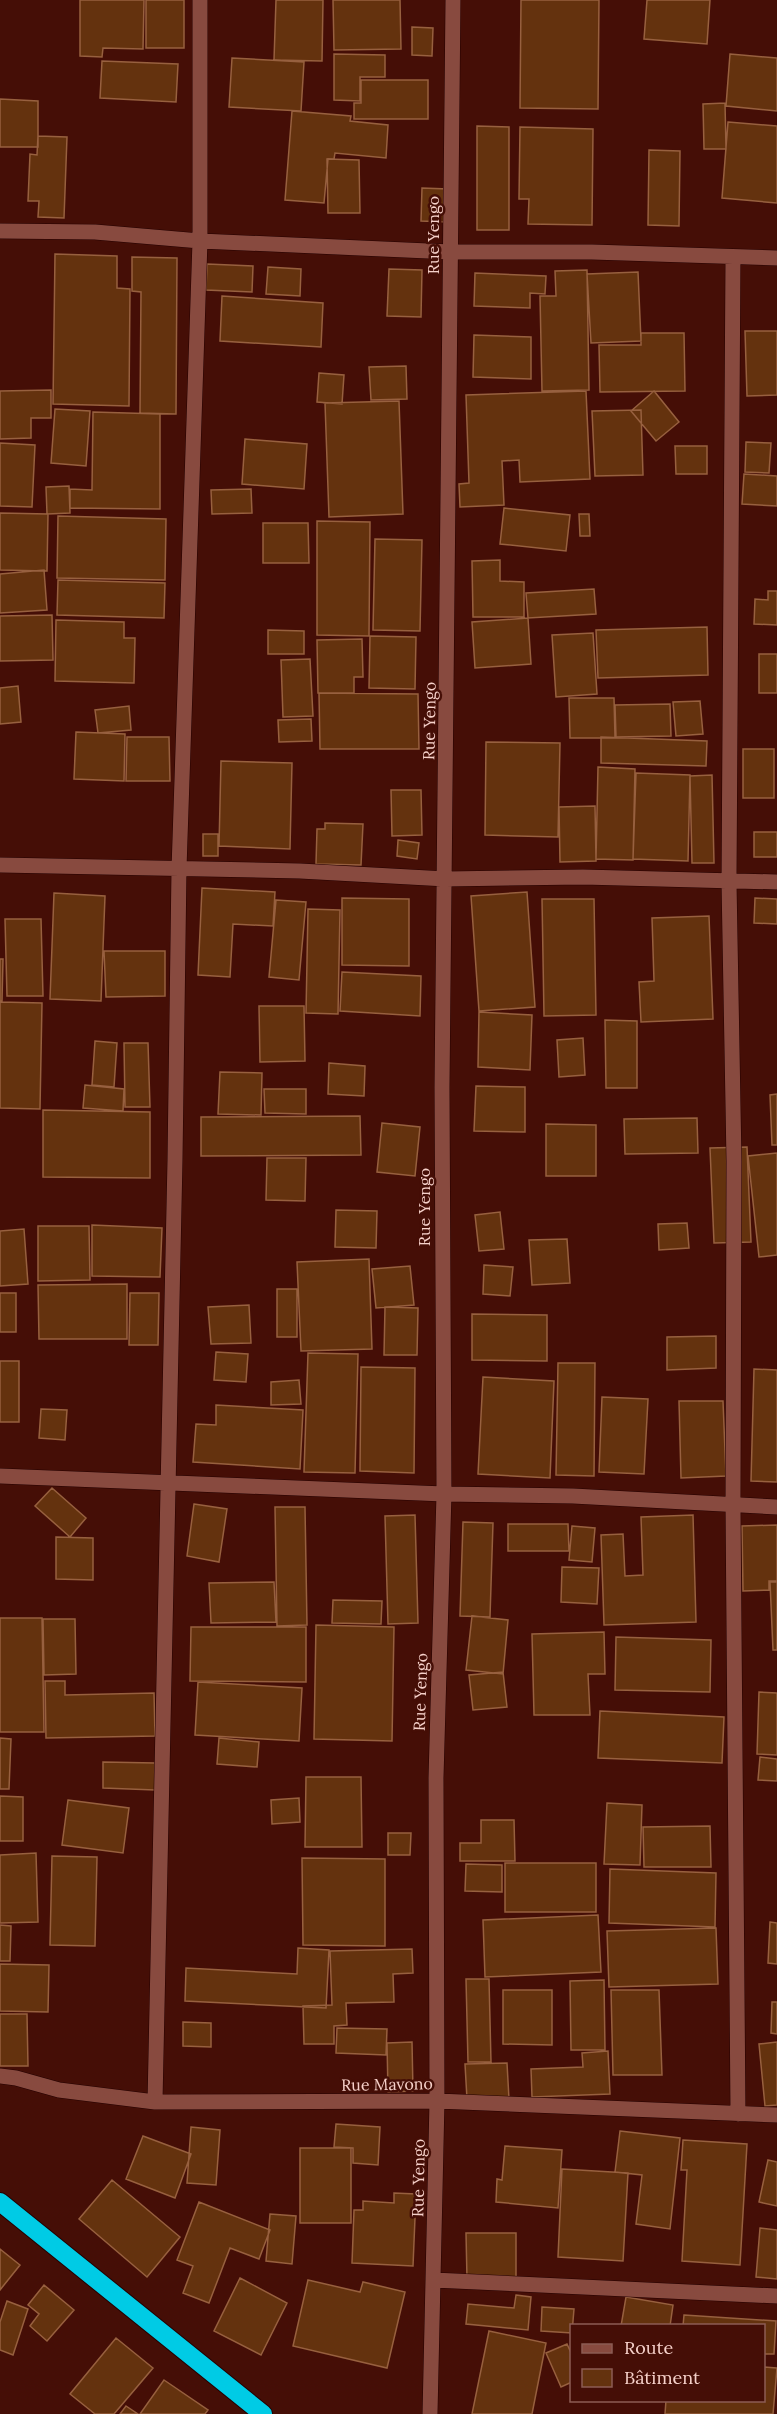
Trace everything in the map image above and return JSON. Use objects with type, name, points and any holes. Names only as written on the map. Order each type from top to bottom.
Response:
[{"type":"highway","points":[[0,2202],[263,2414]]},
{"type":"street","points":[[154,2102],[168,1483],[178,869],[200,241],[200,0]]},
{"type":"street","name":"Rue Yengo","points":[[430,2414],[438,2101],[436,1778],[444,1494],[442,1087],[446,879],[453,0]]},
{"type":"street","points":[[0,231],[95,232],[200,241],[451,252],[592,252],[777,258]]},
{"type":"street","points":[[733,257],[729,882],[735,1161],[733,1505],[738,2114]]},
{"type":"street","points":[[0,865],[300,871],[446,879],[583,877],[777,882]]},
{"type":"street","points":[[0,1476],[444,1494],[573,1496],[777,1507]]},
{"type":"street","name":"Rue Mavono","points":[[0,2076],[16,2078],[58,2090],[154,2102],[438,2101],[777,2115]]},
{"type":"street","points":[[433,2280],[777,2296]]},
{"type":"building","points":[[80,0],[144,0],[143,49],[103,48],[102,57],[80,56]]},
{"type":"building","points":[[146,0],[184,0],[184,48],[146,48]]},
{"type":"building","points":[[276,0],[323,0],[322,61],[274,60]]},
{"type":"building","points":[[333,0],[400,0],[401,49],[334,50]]},
{"type":"building","points":[[521,0],[599,0],[598,109],[520,108]]},
{"type":"building","points":[[647,0],[710,0],[707,44],[644,39]]},
{"type":"building","points":[[412,27],[433,28],[432,56],[412,55]]},
{"type":"building","points":[[334,54],[385,55],[385,77],[360,77],[360,101],[334,100]]},
{"type":"building","points":[[730,54],[777,58],[777,111],[726,106]]},
{"type":"building","points":[[232,58],[304,62],[301,111],[229,107]]},
{"type":"building","points":[[102,61],[178,64],[176,102],[100,98]]},
{"type":"building","points":[[361,80],[428,80],[428,119],[354,119],[354,103],[361,103]]},
{"type":"building","points":[[0,99],[38,101],[38,147],[0,147]]},
{"type":"building","points":[[725,103],[726,149],[704,149],[703,104]]},
{"type":"building","points":[[292,111],[351,116],[350,121],[388,125],[386,158],[335,153],[334,159],[328,159],[324,203],[285,200]]},
{"type":"building","points":[[728,122],[777,126],[777,203],[722,198]]},
{"type":"building","points":[[477,126],[509,127],[509,230],[477,230]]},
{"type":"building","points":[[520,127],[593,129],[592,225],[528,224],[529,199],[519,199]]},
{"type":"building","points":[[38,136],[67,137],[64,218],[38,217],[39,201],[28,201],[30,154],[37,155]]},
{"type":"building","points":[[649,150],[680,151],[679,226],[648,225]]},
{"type":"building","points":[[327,159],[359,160],[360,213],[328,213]]},
{"type":"building","points":[[422,188],[448,189],[446,222],[421,221]]},
{"type":"building","points":[[55,254],[117,256],[117,288],[130,289],[129,406],[53,404]]},
{"type":"building","points":[[132,257],[177,258],[176,414],[140,413],[141,292],[132,291]]},
{"type":"building","points":[[207,264],[253,266],[252,292],[206,290]]},
{"type":"building","points":[[268,267],[301,269],[300,296],[266,294]]},
{"type":"building","points":[[389,269],[422,270],[421,317],[387,316]]},
{"type":"building","points":[[587,270],[589,390],[542,391],[540,296],[556,296],[555,271]]},
{"type":"building","points":[[638,272],[641,341],[591,343],[587,274]]},
{"type":"building","points":[[475,273],[546,276],[545,294],[530,293],[530,308],[474,306]]},
{"type":"building","points":[[222,296],[323,303],[321,347],[220,341]]},
{"type":"building","points":[[745,331],[777,331],[777,395],[747,396]]},
{"type":"building","points":[[641,333],[684,333],[685,391],[600,392],[599,345],[641,345]]},
{"type":"building","points":[[474,335],[531,337],[531,379],[473,377]]},
{"type":"building","points":[[406,366],[407,399],[371,400],[369,367]]},
{"type":"building","points":[[319,373],[344,375],[342,404],[317,402]]},
{"type":"building","points":[[51,390],[51,418],[31,418],[31,438],[0,439],[0,391]]},
{"type":"building","points":[[586,391],[590,479],[520,482],[519,460],[502,461],[504,505],[460,507],[459,484],[469,483],[466,395]]},
{"type":"building","points":[[654,391],[679,422],[656,441],[631,411]]},
{"type":"building","points":[[399,401],[403,514],[329,517],[325,403]]},
{"type":"building","points":[[55,409],[90,411],[86,466],[51,463]]},
{"type":"building","points":[[641,410],[643,475],[595,476],[592,411]]},
{"type":"building","points":[[93,412],[160,414],[160,509],[70,508],[70,489],[92,490]]},
{"type":"building","points":[[245,439],[307,444],[304,489],[242,484]]},
{"type":"building","points":[[746,442],[771,443],[769,473],[745,472]]},
{"type":"building","points":[[0,443],[35,445],[32,507],[0,506]]},
{"type":"building","points":[[675,446],[707,446],[707,474],[676,474]]},
{"type":"building","points":[[744,474],[777,476],[777,506],[742,504]]},
{"type":"building","points":[[69,486],[70,513],[47,514],[46,487]]},
{"type":"building","points":[[251,489],[252,513],[212,514],[211,490]]},
{"type":"building","points":[[504,508],[570,515],[566,551],[500,544]]},
{"type":"building","points":[[0,513],[48,514],[47,571],[0,570]]},
{"type":"building","points":[[579,514],[589,514],[590,536],[580,536]]},
{"type":"building","points":[[58,516],[166,519],[165,580],[57,578]]},
{"type":"building","points":[[317,521],[370,522],[369,636],[317,635]]},
{"type":"building","points":[[263,523],[308,523],[309,563],[263,563]]},
{"type":"building","points":[[375,539],[422,540],[420,631],[373,630]]},
{"type":"building","points":[[500,560],[500,581],[524,582],[524,617],[473,617],[472,561]]},
{"type":"building","points":[[44,570],[47,610],[0,613],[0,574]]},
{"type":"building","points":[[58,580],[165,583],[164,618],[57,615]]},
{"type":"building","points":[[594,589],[596,614],[528,618],[526,593]]},
{"type":"building","points":[[768,591],[777,591],[777,625],[754,624],[755,599],[768,600]]},
{"type":"building","points":[[52,615],[53,660],[0,661],[0,616]]},
{"type":"building","points":[[528,618],[531,664],[475,668],[472,622]]},
{"type":"building","points":[[56,620],[124,622],[124,638],[135,638],[134,683],[55,681]]},
{"type":"building","points":[[707,627],[708,675],[598,678],[596,630]]},
{"type":"building","points":[[268,630],[304,631],[304,654],[268,654]]},
{"type":"building","points":[[593,633],[597,694],[556,697],[552,635]]},
{"type":"building","points":[[370,636],[416,637],[415,689],[369,688]]},
{"type":"building","points":[[362,639],[363,677],[354,677],[354,693],[318,693],[317,640]]},
{"type":"building","points":[[759,654],[777,654],[777,693],[759,693]]},
{"type":"building","points":[[310,659],[313,716],[283,717],[281,660]]},
{"type":"building","points":[[18,686],[21,722],[0,724],[0,688]]},
{"type":"building","points":[[319,693],[418,694],[419,749],[320,749]]},
{"type":"building","points":[[569,698],[614,698],[615,738],[570,738]]},
{"type":"building","points":[[700,701],[703,734],[676,736],[673,702]]},
{"type":"building","points":[[670,704],[671,736],[616,737],[615,705]]},
{"type":"building","points":[[129,706],[131,730],[98,733],[95,710]]},
{"type":"building","points":[[311,719],[312,741],[279,742],[278,720]]},
{"type":"building","points":[[76,732],[125,734],[124,781],[74,779]]},
{"type":"building","points":[[127,737],[169,737],[170,781],[126,781]]},
{"type":"building","points":[[601,737],[707,741],[706,766],[601,763]]},
{"type":"building","points":[[486,742],[560,743],[558,837],[485,835]]},
{"type":"building","points":[[743,749],[774,749],[774,798],[743,798]]},
{"type":"building","points":[[221,761],[292,763],[290,849],[219,846]]},
{"type":"building","points":[[598,767],[635,769],[633,860],[596,859]]},
{"type":"building","points":[[636,773],[690,775],[688,861],[633,859]]},
{"type":"building","points":[[712,775],[714,863],[692,863],[690,776]]},
{"type":"building","points":[[391,790],[421,790],[422,835],[392,836]]},
{"type":"building","points":[[595,806],[596,861],[560,862],[559,807]]},
{"type":"building","points":[[325,823],[363,824],[361,865],[316,864],[317,829],[325,829]]},
{"type":"building","points":[[754,832],[777,832],[777,857],[754,857]]},
{"type":"building","points":[[203,834],[218,834],[218,856],[203,856]]},
{"type":"building","points":[[398,840],[419,843],[417,859],[397,856]]},
{"type":"building","points":[[202,888],[275,892],[273,926],[233,924],[230,977],[198,975]]},
{"type":"building","points":[[527,892],[535,1007],[479,1011],[471,896]]},
{"type":"building","points":[[54,893],[105,896],[101,1001],[50,999]]},
{"type":"building","points":[[342,898],[409,899],[409,966],[342,965]]},
{"type":"building","points":[[755,898],[777,899],[777,924],[754,923]]},
{"type":"building","points":[[542,899],[594,899],[596,1015],[544,1016]]},
{"type":"building","points":[[276,900],[306,902],[299,980],[269,977]]},
{"type":"building","points":[[308,909],[340,910],[338,1014],[306,1013]]},
{"type":"building","points":[[709,916],[713,1019],[641,1022],[639,982],[654,981],[652,918]]},
{"type":"building","points":[[5,919],[41,919],[43,996],[7,996]]},
{"type":"building","points":[[104,951],[165,951],[165,996],[106,997]]},
{"type":"building","points":[[0,959],[3,959],[2,1001],[0,1001]]},
{"type":"building","points":[[342,972],[421,976],[420,1016],[340,1011]]},
{"type":"building","points":[[0,1002],[42,1003],[40,1109],[0,1108]]},
{"type":"building","points":[[259,1006],[304,1006],[305,1061],[260,1062]]},
{"type":"building","points":[[479,1012],[532,1015],[530,1070],[478,1067]]},
{"type":"building","points":[[605,1020],[637,1021],[637,1088],[606,1088]]},
{"type":"building","points":[[583,1038],[585,1075],[559,1077],[557,1040]]},
{"type":"building","points":[[95,1041],[117,1043],[114,1087],[92,1085]]},
{"type":"building","points":[[124,1043],[148,1043],[150,1107],[125,1107]]},
{"type":"building","points":[[329,1063],[365,1066],[364,1096],[328,1094]]},
{"type":"building","points":[[220,1072],[262,1073],[261,1115],[218,1114]]},
{"type":"building","points":[[85,1085],[124,1089],[123,1111],[83,1108]]},
{"type":"building","points":[[476,1086],[525,1087],[525,1132],[474,1131]]},
{"type":"building","points":[[264,1089],[306,1089],[306,1114],[265,1113]]},
{"type":"building","points":[[777,1094],[777,1145],[772,1145],[770,1095]]},
{"type":"building","points":[[43,1110],[150,1112],[150,1178],[43,1177]]},
{"type":"building","points":[[360,1116],[361,1155],[201,1156],[201,1117]]},
{"type":"building","points":[[697,1118],[698,1153],[625,1154],[624,1119]]},
{"type":"building","points":[[382,1123],[420,1127],[415,1176],[377,1172]]},
{"type":"building","points":[[546,1124],[596,1125],[596,1176],[546,1176]]},
{"type":"building","points":[[747,1147],[751,1242],[714,1243],[710,1148]]},
{"type":"building","points":[[777,1153],[777,1255],[759,1257],[748,1156]]},
{"type":"building","points":[[267,1158],[306,1158],[305,1201],[266,1200]]},
{"type":"building","points":[[336,1210],[377,1211],[376,1248],[335,1247]]},
{"type":"building","points":[[500,1212],[504,1249],[479,1251],[475,1215]]},
{"type":"building","points":[[687,1223],[689,1248],[659,1250],[658,1224]]},
{"type":"building","points":[[92,1225],[162,1228],[160,1277],[92,1276]]},
{"type":"building","points":[[38,1226],[89,1226],[90,1280],[38,1281]]},
{"type":"building","points":[[24,1229],[28,1284],[0,1286],[0,1231]]},
{"type":"building","points":[[567,1239],[570,1283],[532,1285],[529,1240]]},
{"type":"building","points":[[369,1259],[372,1349],[301,1351],[297,1262]]},
{"type":"building","points":[[484,1265],[513,1267],[510,1296],[483,1294]]},
{"type":"building","points":[[410,1266],[414,1305],[376,1308],[372,1269]]},
{"type":"building","points":[[127,1284],[127,1339],[39,1339],[38,1285]]},
{"type":"building","points":[[277,1289],[297,1289],[297,1337],[277,1337]]},
{"type":"building","points":[[0,1293],[16,1293],[16,1332],[0,1332]]},
{"type":"building","points":[[130,1293],[159,1293],[158,1345],[129,1345]]},
{"type":"building","points":[[249,1305],[251,1343],[211,1344],[208,1307]]},
{"type":"building","points":[[385,1307],[418,1308],[417,1355],[384,1355]]},
{"type":"building","points":[[472,1314],[547,1315],[547,1361],[472,1360]]},
{"type":"building","points":[[716,1336],[716,1368],[667,1370],[667,1337]]},
{"type":"building","points":[[216,1352],[248,1354],[246,1382],[214,1380]]},
{"type":"building","points":[[308,1353],[358,1354],[355,1473],[304,1472]]},
{"type":"building","points":[[0,1361],[19,1361],[19,1422],[0,1422]]},
{"type":"building","points":[[558,1363],[595,1363],[594,1476],[556,1475]]},
{"type":"building","points":[[361,1367],[415,1368],[414,1473],[360,1471]]},
{"type":"building","points":[[754,1369],[777,1370],[777,1482],[751,1481]]},
{"type":"building","points":[[483,1377],[554,1381],[550,1478],[478,1474]]},
{"type":"building","points":[[299,1380],[301,1404],[271,1405],[271,1382]]},
{"type":"building","points":[[602,1397],[648,1399],[644,1474],[599,1472]]},
{"type":"building","points":[[679,1401],[723,1401],[726,1476],[681,1478]]},
{"type":"building","points":[[216,1405],[303,1410],[300,1469],[193,1462],[196,1424],[216,1425]]},
{"type":"building","points":[[41,1409],[67,1410],[65,1440],[39,1438]]},
{"type":"building","points":[[52,1488],[86,1518],[70,1537],[35,1506]]},
{"type":"building","points":[[194,1504],[227,1509],[219,1562],[187,1556]]},
{"type":"building","points":[[275,1507],[305,1507],[307,1625],[277,1626]]},
{"type":"building","points":[[415,1515],[418,1623],[388,1624],[385,1516]]},
{"type":"building","points":[[693,1515],[696,1622],[604,1625],[601,1535],[623,1534],[625,1576],[643,1575],[641,1517]]},
{"type":"building","points":[[463,1522],[493,1523],[490,1617],[460,1616]]},
{"type":"building","points":[[508,1524],[568,1524],[569,1551],[508,1551]]},
{"type":"building","points":[[777,1525],[777,1581],[769,1581],[769,1590],[743,1591],[742,1526]]},
{"type":"building","points":[[572,1526],[595,1528],[592,1562],[569,1560]]},
{"type":"building","points":[[56,1537],[93,1538],[93,1580],[56,1579]]},
{"type":"building","points":[[562,1567],[599,1568],[597,1604],[561,1602]]},
{"type":"building","points":[[274,1582],[276,1622],[211,1623],[209,1583]]},
{"type":"building","points":[[770,1582],[777,1582],[777,1650],[773,1650]]},
{"type":"building","points":[[333,1600],[382,1601],[381,1624],[332,1623]]},
{"type":"building","points":[[472,1616],[508,1620],[503,1674],[466,1670]]},
{"type":"building","points":[[0,1618],[42,1618],[44,1732],[0,1732]]},
{"type":"building","points":[[43,1619],[75,1619],[76,1674],[44,1675]]},
{"type":"building","points":[[316,1625],[394,1627],[392,1741],[314,1739]]},
{"type":"building","points":[[191,1627],[306,1627],[306,1682],[190,1681]]},
{"type":"building","points":[[604,1632],[605,1674],[588,1674],[590,1715],[534,1715],[532,1634]]},
{"type":"building","points":[[616,1637],[711,1640],[710,1692],[615,1690]]},
{"type":"building","points":[[503,1672],[507,1707],[473,1710],[469,1675]]},
{"type":"building","points":[[45,1681],[65,1681],[65,1695],[154,1693],[155,1736],[46,1738]]},
{"type":"building","points":[[198,1682],[302,1688],[299,1741],[195,1735]]},
{"type":"building","points":[[759,1692],[777,1693],[777,1755],[757,1754]]},
{"type":"building","points":[[600,1711],[724,1717],[722,1763],[598,1758]]},
{"type":"building","points":[[0,1738],[11,1739],[9,1789],[0,1789]]},
{"type":"building","points":[[219,1738],[259,1742],[257,1767],[217,1764]]},
{"type":"building","points":[[760,1757],[777,1759],[777,1781],[758,1780]]},
{"type":"building","points":[[103,1762],[155,1763],[155,1790],[103,1788]]},
{"type":"building","points":[[306,1777],[361,1777],[362,1847],[305,1847]]},
{"type":"building","points":[[0,1796],[23,1797],[23,1841],[0,1841]]},
{"type":"building","points":[[299,1798],[300,1822],[272,1824],[271,1800]]},
{"type":"building","points":[[68,1800],[129,1808],[123,1853],[62,1845]]},
{"type":"building","points":[[607,1803],[642,1805],[640,1865],[604,1864]]},
{"type":"building","points":[[481,1820],[514,1820],[515,1861],[460,1861],[460,1843],[481,1843]]},
{"type":"building","points":[[710,1826],[711,1867],[644,1867],[643,1827]]},
{"type":"building","points":[[388,1833],[411,1833],[410,1855],[388,1855]]},
{"type":"building","points":[[36,1853],[38,1922],[0,1923],[0,1855]]},
{"type":"building","points":[[52,1856],[97,1857],[95,1946],[50,1945]]},
{"type":"building","points":[[302,1858],[385,1859],[385,1946],[303,1945]]},
{"type":"building","points":[[505,1863],[596,1863],[596,1912],[505,1912]]},
{"type":"building","points":[[466,1864],[502,1865],[502,1892],[465,1891]]},
{"type":"building","points":[[610,1869],[716,1873],[715,1927],[609,1923]]},
{"type":"building","points":[[598,1915],[601,1972],[485,1977],[483,1920]]},
{"type":"building","points":[[770,1922],[777,1923],[777,1964],[768,1963]]},
{"type":"building","points":[[0,1925],[11,1926],[10,1961],[0,1961]]},
{"type":"building","points":[[716,1928],[718,1984],[609,1987],[607,1931]]},
{"type":"building","points":[[298,1948],[329,1950],[326,2008],[185,2001],[186,1968],[297,1974]]},
{"type":"building","points":[[412,1949],[413,1973],[393,1974],[394,2002],[346,2003],[347,2025],[334,2026],[334,2044],[304,2044],[303,2006],[332,2005],[330,1951]]},
{"type":"building","points":[[0,1964],[49,1965],[48,2012],[0,2011]]},
{"type":"building","points":[[466,1979],[489,1979],[491,2062],[468,2062]]},
{"type":"building","points":[[604,1980],[605,2050],[571,2050],[570,1981]]},
{"type":"building","points":[[503,1990],[552,1990],[552,2045],[503,2044]]},
{"type":"building","points":[[611,1990],[659,1990],[662,2075],[613,2075]]},
{"type":"building","points":[[772,2002],[777,2002],[777,2034],[771,2033]]},
{"type":"building","points":[[0,2014],[27,2014],[28,2066],[0,2066]]},
{"type":"building","points":[[183,2022],[211,2023],[211,2047],[183,2046]]},
{"type":"building","points":[[337,2028],[387,2029],[386,2055],[336,2053]]},
{"type":"building","points":[[412,2042],[413,2091],[388,2092],[387,2043]]},
{"type":"building","points":[[777,2042],[777,2105],[765,2106],[759,2044]]},
{"type":"building","points":[[608,2051],[610,2094],[532,2097],[531,2069],[583,2067],[582,2053]]},
{"type":"building","points":[[507,2063],[509,2099],[467,2099],[465,2064]]},
{"type":"building","points":[[336,2124],[380,2127],[378,2165],[353,2163],[353,2148],[334,2147]]},
{"type":"building","points":[[191,2127],[220,2130],[216,2185],[187,2183]]},
{"type":"building","points":[[620,2131],[680,2138],[670,2229],[636,2224],[642,2175],[615,2172]]},
{"type":"building","points":[[143,2136],[191,2154],[175,2198],[126,2179]]},
{"type":"building","points":[[683,2140],[747,2144],[740,2265],[682,2261],[687,2170],[681,2170]]},
{"type":"building","points":[[505,2146],[562,2150],[558,2208],[496,2202],[497,2179],[502,2180]]},
{"type":"building","points":[[300,2148],[351,2148],[351,2223],[300,2223]]},
{"type":"building","points":[[768,2160],[777,2162],[777,2206],[759,2202]]},
{"type":"building","points":[[562,2169],[628,2173],[623,2261],[558,2257]]},
{"type":"building","points":[[112,2180],[180,2237],[147,2277],[79,2219]]},
{"type":"building","points":[[394,2193],[416,2194],[413,2266],[352,2263],[354,2210],[363,2210],[363,2201],[394,2203]]},
{"type":"building","points":[[199,2202],[270,2230],[259,2259],[230,2248],[209,2303],[183,2293],[193,2266],[177,2260]]},
{"type":"building","points":[[270,2214],[296,2216],[292,2264],[266,2261]]},
{"type":"building","points":[[760,2228],[777,2230],[777,2279],[756,2277]]},
{"type":"building","points":[[466,2233],[516,2233],[516,2278],[467,2279]]},
{"type":"building","points":[[0,2249],[20,2265],[0,2290]]},
{"type":"building","points":[[240,2278],[287,2303],[261,2355],[214,2331]]},
{"type":"building","points":[[308,2280],[360,2292],[363,2282],[405,2292],[387,2368],[293,2346]]},
{"type":"building","points":[[44,2285],[74,2310],[47,2341],[30,2326],[39,2314],[28,2305]]},
{"type":"building","points":[[516,2295],[531,2297],[528,2330],[466,2324],[468,2304],[514,2308]]},
{"type":"building","points":[[626,2297],[673,2305],[670,2324],[621,2324]]},
{"type":"building","points":[[7,2301],[28,2309],[13,2355],[0,2350],[0,2322]]},
{"type":"building","points":[[542,2307],[574,2309],[570,2333],[541,2331]]},
{"type":"building","points":[[684,2315],[776,2321],[774,2354],[765,2354],[765,2324],[683,2324]]},
{"type":"building","points":[[489,2331],[546,2343],[532,2414],[472,2414]]},
{"type":"building","points":[[116,2338],[153,2368],[114,2414],[95,2414],[70,2394]]},
{"type":"building","points":[[567,2344],[570,2351],[570,2383],[561,2387],[546,2353]]},
{"type":"building","points":[[765,2367],[777,2368],[773,2414],[665,2414],[666,2402],[765,2402]]},
{"type":"building","points":[[164,2380],[208,2410],[205,2414],[140,2414]]},
{"type":"building","points":[[126,2406],[138,2414],[120,2414]]}]
